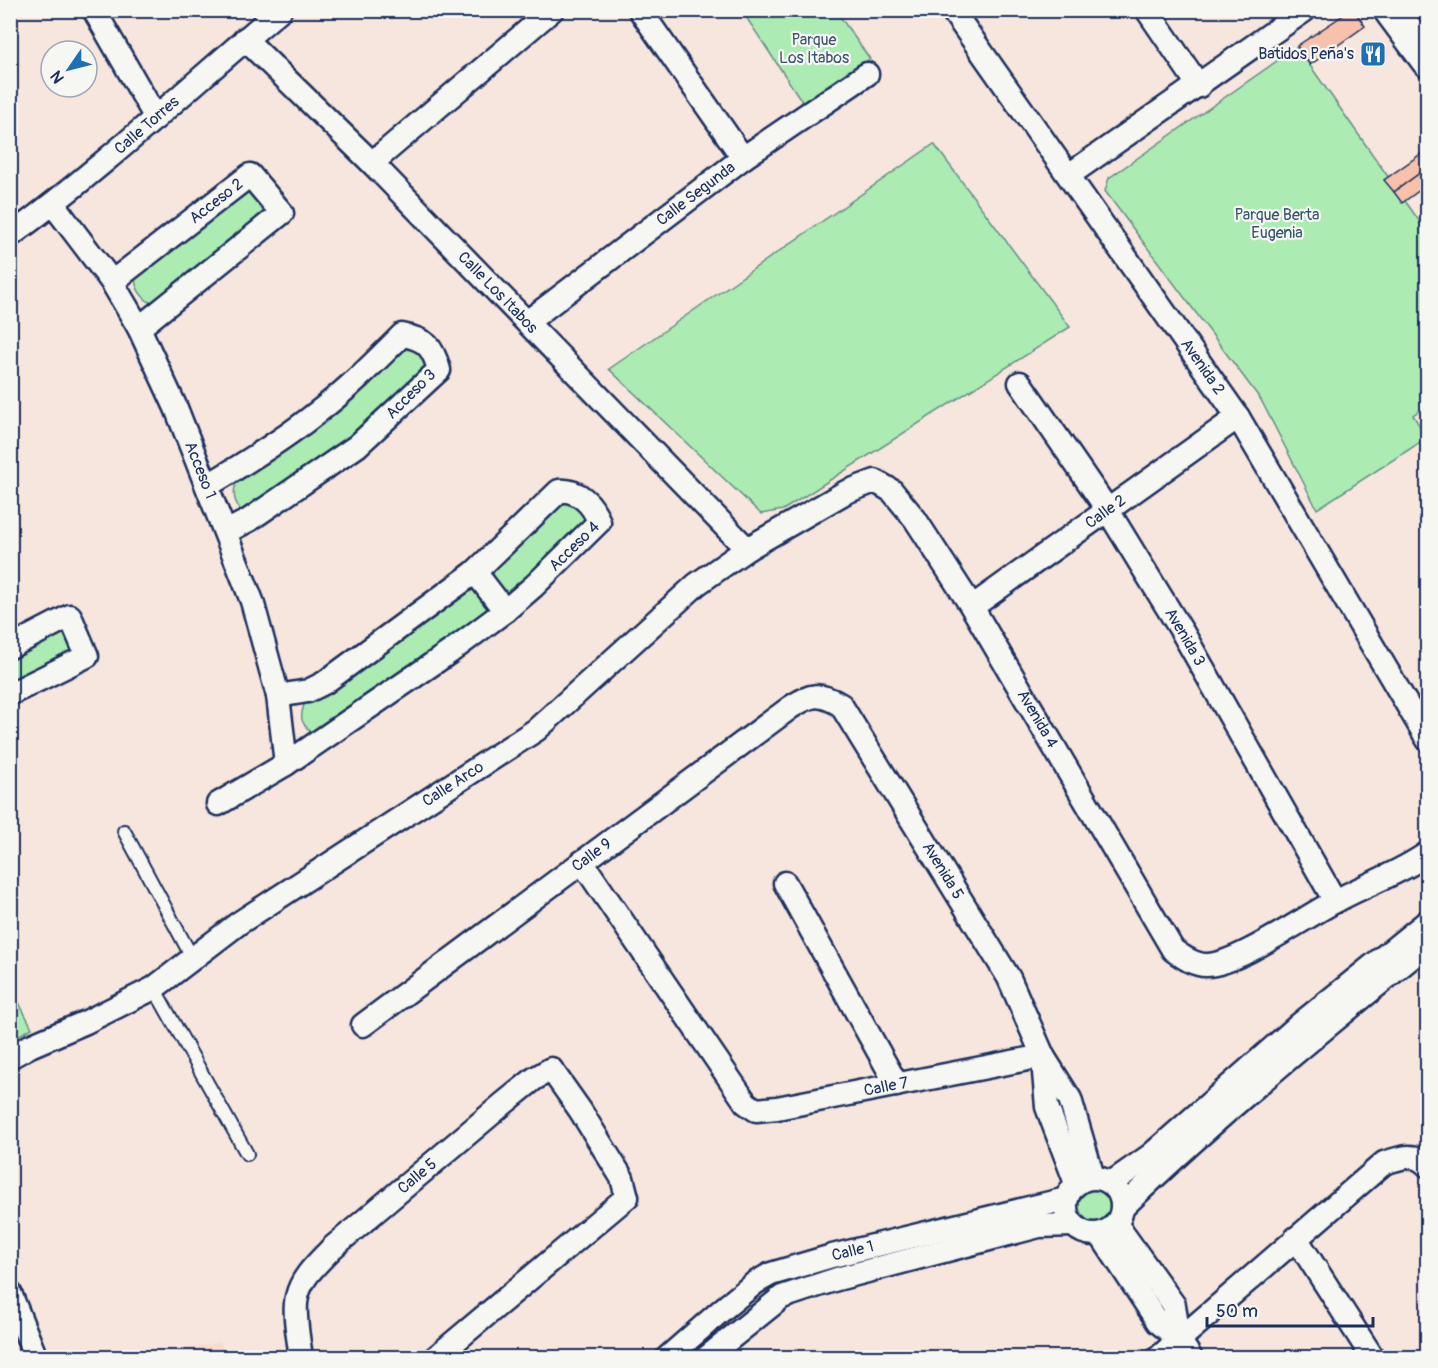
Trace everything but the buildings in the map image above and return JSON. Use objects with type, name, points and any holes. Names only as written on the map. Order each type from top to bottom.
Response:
[{"type":"main road","points":[[1391,10],[1428,60]]},
{"type":"street","points":[[94,10],[156,118]]},
{"type":"street","name":"Calle Torres","points":[[11,233],[53,204],[280,10]]},
{"type":"street","points":[[372,163],[552,10]]},
{"type":"street","points":[[640,10],[743,158]]},
{"type":"street","name":"Avenida 2","points":[[952,10],[1238,417],[1428,740]]},
{"type":"street","points":[[1147,10],[1199,86]]},
{"type":"street","points":[[1069,175],[1305,10]]},
{"type":"street","name":"Calle Los Itabos","points":[[245,39],[372,163],[747,549]]},
{"type":"street","name":"Calle Segunda","points":[[527,322],[743,158],[867,74]]},
{"type":"street","name":"Acceso 2","points":[[112,282],[250,175],[282,213],[139,328]]},
{"type":"street","name":"Acceso 1","points":[[53,204],[112,282],[139,328],[176,408],[252,601],[278,696],[286,764]]},
{"type":"street","name":"Acceso 3","points":[[207,486],[315,415],[402,335],[419,338],[435,354],[440,370],[357,446],[249,520],[226,532]]},
{"type":"street","name":"Avenida 3","points":[[1020,383],[1107,509],[1183,633],[1335,901]]},
{"type":"street","name":"Calle 2","points":[[972,607],[1238,417]]},
{"type":"street","name":"Calle Arco","points":[[10,1057],[154,988],[239,923],[536,730],[697,584],[747,549],[846,492],[875,481]]},
{"type":"street","name":"Avenida 4","points":[[875,481],[892,491],[915,519],[972,607],[1173,950],[1192,962],[1207,965],[1238,957],[1335,901]]},
{"type":"street","name":"Acceso 4","points":[[218,804],[286,764],[450,652],[505,611],[599,522],[596,512],[580,496],[568,490],[559,491],[475,572],[324,683],[308,691],[278,696]]},
{"type":"street","points":[[475,572],[505,611]]},
{"type":"street","points":[[10,647],[70,616],[87,656],[10,694]]},
{"type":"street","name":"Calle 9","points":[[363,1025],[791,706],[808,697],[825,696]]},
{"type":"street","name":"Avenida 5","points":[[825,696],[841,705],[1009,978],[1043,1056],[1047,1107],[1087,1186]]},
{"type":"street","points":[[1335,901],[1415,862],[1428,853]]},
{"type":"street","name":"Calle 7","points":[[582,862],[746,1103],[756,1110],[777,1108],[1043,1056]]},
{"type":"street","points":[[785,883],[897,1085]]},
{"type":"street","points":[[1113,1222],[1158,1174],[1306,1031],[1428,921]]},
{"type":"street","points":[[1074,1226],[1066,1209],[1087,1186],[1151,1155],[1306,1031],[1428,944]]},
{"type":"street","name":"Calle 5","points":[[301,1358],[297,1332],[297,1297],[308,1274],[332,1248],[503,1104],[550,1069],[574,1102],[622,1178],[627,1197],[435,1358]]},
{"type":"street","points":[[1158,1358],[1185,1348],[1296,1238],[1384,1163],[1406,1155],[1425,1162],[1428,1166]]},
{"type":"street","points":[[1087,1186],[1122,1198],[1113,1222],[1158,1322],[1185,1348]]},
{"type":"street","name":"Calle 1","points":[[667,1358],[755,1283],[771,1274],[1087,1186]]},
{"type":"street","name":"Calle 1","points":[[706,1358],[782,1297],[837,1279],[1039,1226],[1074,1226],[1082,1231],[1113,1222]]},
{"type":"street","points":[[1296,1238],[1372,1358]]},
{"type":"street","points":[[832,1256],[837,1279]]},
{"type":"street","points":[[10,1293],[36,1358]]},
{"type":"lane","points":[[124,831],[193,958]]},
{"type":"lane","points":[[154,988],[247,1154]]},
{"type":"shaded area","points":[[221,1342],[224,1357],[146,1357]]},
{"type":"green space","name":"Parque Los Itabos","points":[[742,11],[836,11],[870,59],[803,103]]},
{"type":"green space","name":"Parque Berta Eugenia","points":[[1297,47],[1427,232],[1427,405],[1413,415],[1427,438],[1317,509],[1261,400],[1105,191],[1109,178]]},
{"type":"green space","points":[[934,144],[1070,327],[783,510],[761,514],[609,369]]},
{"type":"green space","points":[[247,187],[266,202],[267,216],[154,305],[145,299],[137,287],[135,273]]},
{"type":"green space","points":[[418,345],[432,370],[352,444],[242,512],[235,499],[236,484],[331,416],[404,346]]},
{"type":"green space","points":[[565,501],[591,515],[509,596],[503,593],[493,577],[494,570]]},
{"type":"green space","points":[[472,588],[488,597],[491,615],[312,733],[306,727],[302,721],[304,705]]},
{"type":"green space","points":[[64,628],[74,651],[11,683],[11,656]]},
{"type":"green space","points":[[11,987],[32,1028],[10,1040]]},
{"type":"green space","points":[[1094,1188],[1107,1193],[1112,1206],[1107,1219],[1094,1224],[1081,1219],[1076,1206],[1081,1193]]},
{"type":"place","name":"Batidos Peña's","points":[[1373,54]]}]
